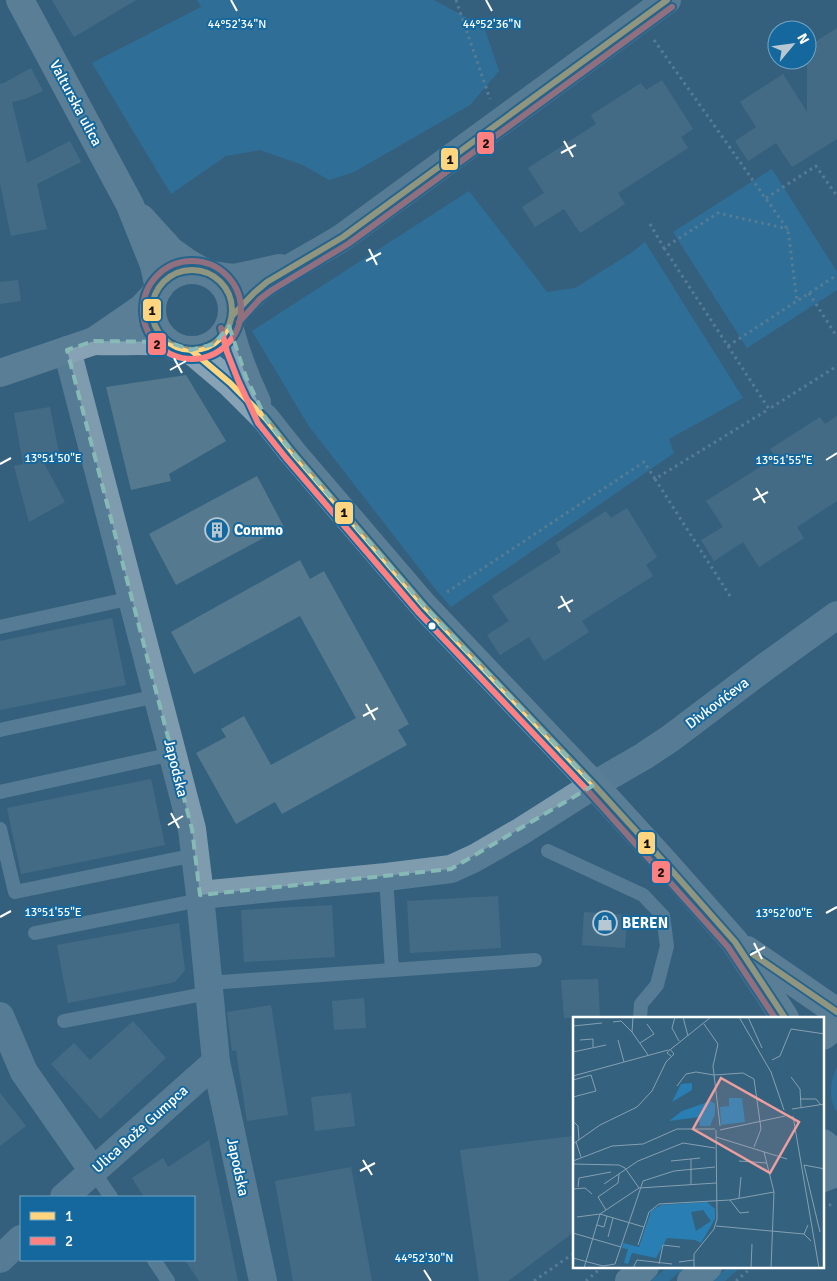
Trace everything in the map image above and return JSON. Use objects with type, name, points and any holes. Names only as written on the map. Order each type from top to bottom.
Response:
[{"type":"street","name":"Valturska ulica","points":[[20,0],[130,205],[154,265],[157,291]]},
{"type":"street","points":[[94,341],[143,340],[203,349],[214,344],[223,336],[231,321],[256,291],[294,265],[343,237],[667,0]]},
{"type":"street","name":"Valturska ulica","points":[[130,205],[172,251],[185,261],[208,273]]},
{"type":"street","points":[[0,373],[94,341],[142,308],[167,278],[178,272],[190,270],[234,278],[294,265]]},
{"type":"street","points":[[208,273],[222,283],[229,292],[232,304],[231,321],[235,349],[246,378],[266,419]]},
{"type":"street","points":[[157,291],[152,306],[154,320],[159,332],[230,383],[266,419],[425,607],[594,785],[735,942],[784,1017]]},
{"type":"street","name":"Japodska","points":[[67,350],[192,830],[216,1062],[263,1281]]},
{"type":"street","name":"Divkovićeva","points":[[200,898],[451,869],[475,858],[520,832],[644,756],[837,616]]},
{"type":"street","points":[[735,942],[837,1012]]},
{"type":"street","points":[[0,1016],[24,1072],[93,1171]]},
{"type":"street","points":[[824,1035],[837,1025]]},
{"type":"street","name":"Ulica Bože Gumpca","points":[[65,1196],[216,1062]]},
{"type":"street","points":[[824,1144],[837,1154]]},
{"type":"street","points":[[824,1178],[837,1172]]},
{"type":"street","points":[[0,1259],[20,1240]]},
{"type":"street","points":[[629,1281],[644,1268]]},
{"type":"street","points":[[691,1281],[707,1268]]},
{"type":"lane","points":[[0,627],[132,598]]},
{"type":"lane","points":[[0,730],[157,696]]},
{"type":"lane","points":[[0,792],[172,754]]},
{"type":"lane","points":[[0,829],[15,892],[195,855]]},
{"type":"lane","points":[[548,851],[643,895],[663,916],[667,946],[657,985],[641,1004],[640,1017]]},
{"type":"lane","points":[[386,877],[392,970]]},
{"type":"lane","points":[[35,933],[200,898]]},
{"type":"lane","points":[[64,1021],[209,988],[392,970],[535,960]]},
{"type":"lane","points":[[93,1171],[110,1196]]},
{"type":"lane","points":[[155,1261],[168,1281]]},
{"type":"path","points":[[456,0],[499,124]]},
{"type":"path","points":[[640,19],[788,230],[797,302]]},
{"type":"path","points":[[766,198],[816,166],[837,196]]},
{"type":"path","points":[[664,248],[718,212],[788,230]]},
{"type":"path","points":[[650,224],[769,409]]},
{"type":"path","points":[[728,346],[837,275]]},
{"type":"path","points":[[809,294],[837,337]]},
{"type":"path","points":[[655,479],[837,366]]},
{"type":"path","points":[[425,607],[644,462],[730,596]]},
{"type":"path","points":[[534,1281],[573,1254]]},
{"type":"path","points":[[586,1281],[601,1268]]},
{"type":"path","points":[[736,1281],[751,1268]]},
{"type":"highlighted area","points":[[229,326],[246,377],[266,419],[293,453],[425,607],[594,785],[451,869],[200,895],[192,829],[67,350],[94,341],[168,342],[191,350],[214,344]]},
{"type":"shaded area","points":[[197,0],[434,0],[484,27],[499,71],[470,105],[354,172],[329,180],[303,165],[260,150],[226,156],[171,194],[92,63],[201,7]]},
{"type":"shaded area","points":[[772,169],[837,272],[837,290],[747,348],[673,232]]},
{"type":"shaded area","points":[[469,191],[547,292],[575,288],[631,253],[645,242],[743,398],[669,439],[674,453],[451,607],[308,425],[252,331]]},
{"type":"shaded area","points":[[837,1067],[837,1112],[832,1101],[831,1090]]},
{"type":"shaded area","points":[[666,1268],[684,1268],[669,1281],[651,1281]]},
{"type":"shaded area","points":[[727,1268],[740,1268],[725,1281],[712,1281]]},
{"type":"building","points":[[52,0],[136,0],[74,37]]},
{"type":"building","points":[[837,28],[837,139],[792,167],[776,143],[748,161],[735,141],[756,127],[740,102],[783,74],[807,112],[807,70],[817,70],[817,41]]},
{"type":"building","points":[[31,68],[43,91],[25,99],[12,102],[27,163],[70,141],[81,162],[37,184],[47,229],[11,236],[0,183],[0,84]]},
{"type":"building","points":[[662,80],[693,129],[681,137],[688,148],[618,193],[625,204],[580,233],[564,209],[535,227],[522,207],[544,193],[528,168],[596,124],[591,115],[641,83],[646,90]]},
{"type":"building","points":[[18,280],[21,301],[0,304],[0,282]]},
{"type":"building","points":[[186,375],[226,441],[169,474],[171,481],[131,490],[106,387]]},
{"type":"building","points":[[50,407],[60,458],[43,461],[65,502],[29,522],[14,466],[23,464],[14,413]]},
{"type":"building","points":[[837,416],[837,501],[797,527],[804,538],[759,567],[743,542],[714,561],[701,540],[723,527],[706,501],[776,457],[770,449],[820,417],[825,424]]},
{"type":"building","name":"Commo","points":[[257,476],[284,527],[176,585],[149,534]]},
{"type":"building","points":[[627,508],[657,557],[646,565],[653,576],[582,621],[589,632],[544,661],[529,637],[500,655],[487,635],[509,621],[492,596],[561,552],[556,543],[606,511],[611,518]]},
{"type":"building","points":[[300,560],[310,579],[324,571],[409,724],[398,730],[407,745],[282,814],[275,802],[236,824],[196,753],[226,737],[221,729],[244,716],[271,765],[356,718],[300,616],[194,674],[171,632]]},
{"type":"building","points":[[112,618],[126,685],[0,710],[0,641]]},
{"type":"building","points":[[151,779],[165,845],[21,874],[7,808]]},
{"type":"building","points":[[498,896],[501,948],[410,953],[407,901]]},
{"type":"building","points":[[332,905],[335,957],[244,962],[241,910]]},
{"type":"building","points":[[584,912],[627,915],[625,948],[582,945]]},
{"type":"building","points":[[179,923],[185,970],[175,982],[68,1003],[57,945]]},
{"type":"building","points":[[598,979],[600,1017],[564,1018],[561,980]]},
{"type":"building","points":[[364,998],[366,1028],[334,1030],[332,1001]]},
{"type":"building","points":[[271,1005],[288,1115],[247,1121],[236,1050],[232,1051],[227,1012]]},
{"type":"building","points":[[133,1021],[166,1058],[100,1119],[51,1064],[74,1043],[90,1060]]},
{"type":"building","points":[[0,1093],[26,1126],[0,1146]]},
{"type":"building","points":[[351,1093],[355,1126],[315,1131],[311,1097]]},
{"type":"building","points":[[573,1136],[573,1233],[508,1281],[479,1281],[460,1150]]},
{"type":"building","points":[[209,1140],[238,1281],[199,1281],[186,1261],[195,1261],[195,1196],[143,1196],[132,1178],[163,1158],[168,1167]]},
{"type":"building","points":[[351,1167],[372,1281],[293,1281],[275,1181]]},
{"type":"transit line","name":"1","points":[[232,316],[267,282],[343,237],[667,0]]},
{"type":"transit line","name":"2","points":[[239,322],[260,299],[272,290],[348,244],[672,7]]},
{"type":"transit line","name":"2","points":[[192,261],[202,262],[219,269],[233,283],[240,300],[241,310],[240,320],[233,337],[219,351],[202,358],[192,359],[182,358],[165,351],[151,337],[144,320],[143,310],[144,300],[151,283],[165,269],[182,262],[192,261]]},
{"type":"transit line","name":"1","points":[[192,270],[207,273],[220,282],[229,295],[232,310],[229,325],[220,338],[207,347],[192,350],[177,347],[164,338],[155,325],[152,310],[155,295],[164,282],[177,273],[192,270]]},
{"type":"transit line","name":"2","points":[[221,328],[227,352],[258,423],[286,458],[419,613],[588,791],[728,947],[774,1017]]},
{"type":"transit line","name":"1","points":[[191,350],[230,383],[266,419],[425,607],[594,785],[666,864],[735,942],[784,1017]]},
{"type":"transit line","name":"1","points":[[754,955],[837,1012]]},
{"type":"place","name":"Commo","points":[[217,530]]},
{"type":"place","name":"BEREN","points":[[605,923]]}]
